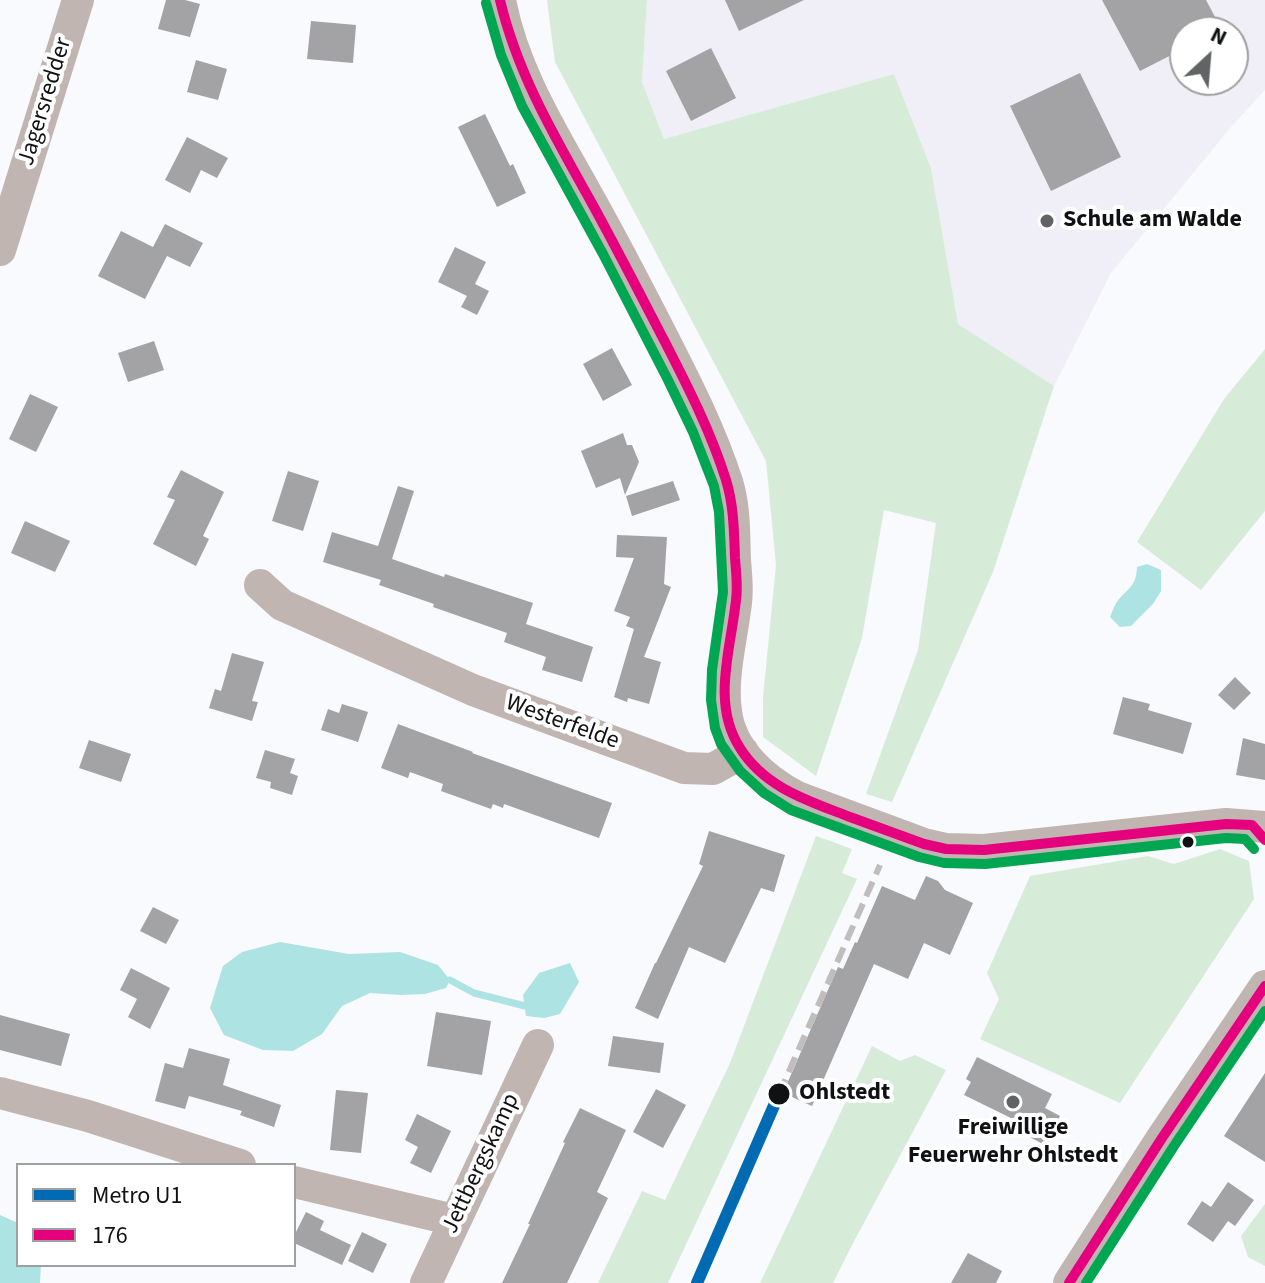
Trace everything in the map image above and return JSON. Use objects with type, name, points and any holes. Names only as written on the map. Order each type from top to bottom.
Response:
[{"type":"street","name":"Jagersredder","points":[[0,250],[78,0]]},
{"type":"street","points":[[500,0],[514,50],[529,85],[683,377],[719,455],[734,517],[737,598],[727,671],[726,714],[732,733],[755,768],[781,789],[861,822],[946,849],[984,850],[1226,824],[1261,830]]},
{"type":"street","name":"Westerfelde","points":[[260,585],[282,605],[473,690],[684,768],[713,769],[743,752]]},
{"type":"street","points":[[1069,1283],[1265,986]]},
{"type":"street","name":"Jettbergskamp","points":[[426,1283],[538,1045]]},
{"type":"street","points":[[0,1093],[88,1116],[234,1163]]},
{"type":"street","points":[[296,1182],[454,1220]]},
{"type":"shaded area","name":"Schule am Walde","points":[[647,0],[1265,0],[1265,90],[1111,273],[1054,386],[958,324],[931,168],[894,74],[664,139],[642,82]]},
{"type":"green space","points":[[547,0],[647,0],[642,82],[664,139],[894,74],[931,168],[958,324],[1054,386],[993,572],[892,802],[866,794],[918,650],[936,523],[884,510],[862,638],[816,776],[763,737],[763,697],[776,565],[766,461],[555,62]]},
{"type":"green space","points":[[1265,349],[1265,511],[1201,590],[1137,542],[1224,399]]},
{"type":"green space","points":[[816,836],[852,849],[842,873],[857,879],[668,1283],[598,1283],[642,1191],[665,1200],[730,1063]]},
{"type":"green space","points":[[1220,849],[1249,861],[1254,899],[1120,1103],[980,1039],[999,999],[987,973],[1030,876],[1148,856],[1174,864]]},
{"type":"green space","points":[[872,1046],[900,1061],[915,1055],[946,1070],[833,1283],[760,1283]]},
{"type":"green space","points":[[1265,1204],[1265,1266],[1248,1257],[1241,1236]]},
{"type":"water","points":[[1147,564],[1161,570],[1161,591],[1131,626],[1120,627],[1110,617],[1113,609],[1134,582],[1137,567]]},
{"type":"water","points":[[280,942],[349,954],[400,952],[438,965],[450,980],[446,988],[425,994],[370,993],[342,1006],[322,1034],[293,1051],[263,1050],[224,1035],[210,1008],[223,966],[242,952]]},
{"type":"water","points":[[570,963],[579,982],[560,1014],[544,1018],[526,1016],[523,995],[539,973]]},
{"type":"water","points":[[0,1215],[16,1222],[16,1267],[41,1267],[40,1283],[0,1283]]},
{"type":"building","points":[[166,0],[200,4],[190,37],[158,29]]},
{"type":"building","points":[[725,0],[804,0],[739,31]]},
{"type":"building","points":[[1102,0],[1206,0],[1214,16],[1169,16],[1169,56],[1140,71]]},
{"type":"building","points":[[311,21],[356,25],[353,63],[307,59]]},
{"type":"building","points":[[711,48],[736,98],[691,121],[666,71]]},
{"type":"building","points":[[196,60],[227,69],[218,100],[187,92]]},
{"type":"building","points":[[1080,73],[1121,157],[1051,191],[1010,106]]},
{"type":"building","points":[[485,114],[526,193],[497,207],[458,127]]},
{"type":"building","points":[[187,137],[228,158],[217,178],[201,170],[190,193],[165,180]]},
{"type":"building","points":[[165,224],[203,243],[190,267],[167,256],[145,299],[98,276],[121,231],[153,247]]},
{"type":"building","points":[[455,247],[486,262],[475,284],[489,291],[477,315],[461,307],[467,296],[438,282]]},
{"type":"building","points":[[154,341],[164,370],[128,382],[118,353]]},
{"type":"building","points":[[612,348],[632,385],[603,401],[583,364]]},
{"type":"building","points":[[30,394],[58,407],[36,452],[9,439]]},
{"type":"building","points":[[623,433],[639,462],[625,495],[620,478],[596,488],[581,451]]},
{"type":"building","points":[[181,470],[224,492],[203,536],[209,539],[196,566],[153,544],[175,500],[167,497]]},
{"type":"building","points":[[288,471],[319,481],[303,531],[272,521]]},
{"type":"building","points":[[673,481],[680,500],[632,516],[626,496]]},
{"type":"building","points":[[398,486],[414,491],[392,559],[533,603],[526,624],[593,647],[582,682],[542,670],[546,657],[504,642],[507,633],[379,585],[381,580],[323,562],[332,532],[378,546]]},
{"type":"building","points":[[25,521],[70,541],[55,572],[11,553]]},
{"type":"building","points":[[617,535],[667,537],[664,584],[671,587],[644,657],[661,662],[649,704],[614,697],[634,629],[626,626],[630,617],[614,611],[634,558],[616,557]]},
{"type":"building","points":[[232,653],[264,662],[252,701],[258,702],[252,721],[209,708],[215,689],[221,691]]},
{"type":"building","points":[[1235,677],[1251,693],[1234,710],[1218,695]]},
{"type":"building","points":[[1123,697],[1150,704],[1148,710],[1192,723],[1183,754],[1113,734]]},
{"type":"building","points":[[342,704],[368,712],[358,742],[321,730],[328,709],[339,713]]},
{"type":"building","points":[[398,724],[612,803],[599,838],[504,804],[503,808],[493,804],[491,809],[441,791],[443,784],[410,772],[408,778],[381,768]]},
{"type":"building","points":[[1243,738],[1265,744],[1265,780],[1236,775]]},
{"type":"building","points":[[89,740],[131,754],[121,782],[79,768]]},
{"type":"building","points":[[265,750],[295,759],[290,773],[298,776],[292,795],[270,788],[271,782],[256,778]]},
{"type":"building","points":[[709,831],[785,855],[774,892],[761,888],[725,963],[689,947],[658,1019],[635,1008],[703,866],[699,864]]},
{"type":"building","points":[[926,876],[938,881],[945,890],[973,903],[950,955],[924,943],[908,979],[874,964],[812,1106],[783,1093],[838,967],[843,969],[882,886],[915,900]]},
{"type":"building","points":[[153,907],[179,920],[166,944],[140,931]]},
{"type":"building","points":[[131,968],[170,988],[150,1029],[128,1017],[137,999],[120,990]]},
{"type":"building","points":[[436,1012],[491,1021],[482,1075],[427,1066]]},
{"type":"building","points":[[0,1015],[70,1034],[61,1066],[0,1050]]},
{"type":"building","points":[[613,1036],[664,1043],[660,1073],[608,1066]]},
{"type":"building","points":[[189,1048],[230,1059],[223,1085],[281,1105],[274,1127],[240,1115],[242,1111],[189,1096],[185,1109],[155,1101],[165,1063],[183,1068]]},
{"type":"building","name":"Freiwillige Feuerwehr Ohlstedt","points":[[977,1057],[1052,1094],[1045,1108],[1060,1116],[1045,1145],[1012,1128],[1015,1120],[964,1095],[971,1082],[966,1079]]},
{"type":"building","points":[[1265,1073],[1265,1162],[1224,1136]]},
{"type":"building","points":[[656,1089],[686,1105],[663,1148],[633,1132]]},
{"type":"building","points":[[336,1090],[368,1093],[361,1153],[330,1150]]},
{"type":"building","points":[[580,1108],[626,1130],[597,1192],[608,1198],[567,1283],[502,1283],[563,1142]]},
{"type":"building","points":[[417,1114],[451,1131],[431,1173],[410,1163],[418,1147],[405,1140]]},
{"type":"building","points":[[1228,1182],[1254,1200],[1235,1226],[1228,1221],[1213,1242],[1187,1224],[1202,1201],[1211,1207]]},
{"type":"building","points":[[306,1212],[324,1221],[320,1230],[351,1245],[342,1265],[296,1244],[296,1232]]},
{"type":"building","points":[[362,1232],[387,1244],[373,1273],[348,1261]]},
{"type":"building","points":[[968,1253],[1002,1271],[996,1283],[951,1283]]},
{"type":"waterway","points":[[450,980],[474,993],[525,1006]]},
{"type":"railway","points":[[779,1094],[880,865]]},
{"type":"metro line","name":"U1","points":[[697,1283],[779,1094]]},
{"type":"transit line","name":"176","points":[[500,0],[516,52],[537,102],[682,376],[726,480],[733,519],[737,590],[725,676],[726,713],[731,731],[750,762],[775,783],[804,799],[924,844],[946,849],[984,850],[1226,824],[1252,825],[1265,840]]},
{"type":"transit line","points":[[486,3],[501,55],[522,106],[668,380],[714,486],[719,512],[723,592],[711,700],[721,744],[740,771],[764,793],[791,810],[919,857],[944,863],[985,864],[1226,838],[1245,839],[1254,849]]},
{"type":"transit line","name":"176","points":[[1069,1283],[1265,986]]},
{"type":"transit line","points":[[1086,1283],[1265,1011]]},
{"type":"place","name":"Schule am Walde","points":[[1047,221]]},
{"type":"place","name":"Ohlstedt","points":[[779,1094]]},
{"type":"place","name":"Freiwillige Feuerwehr Ohlstedt","points":[[1013,1102]]}]
